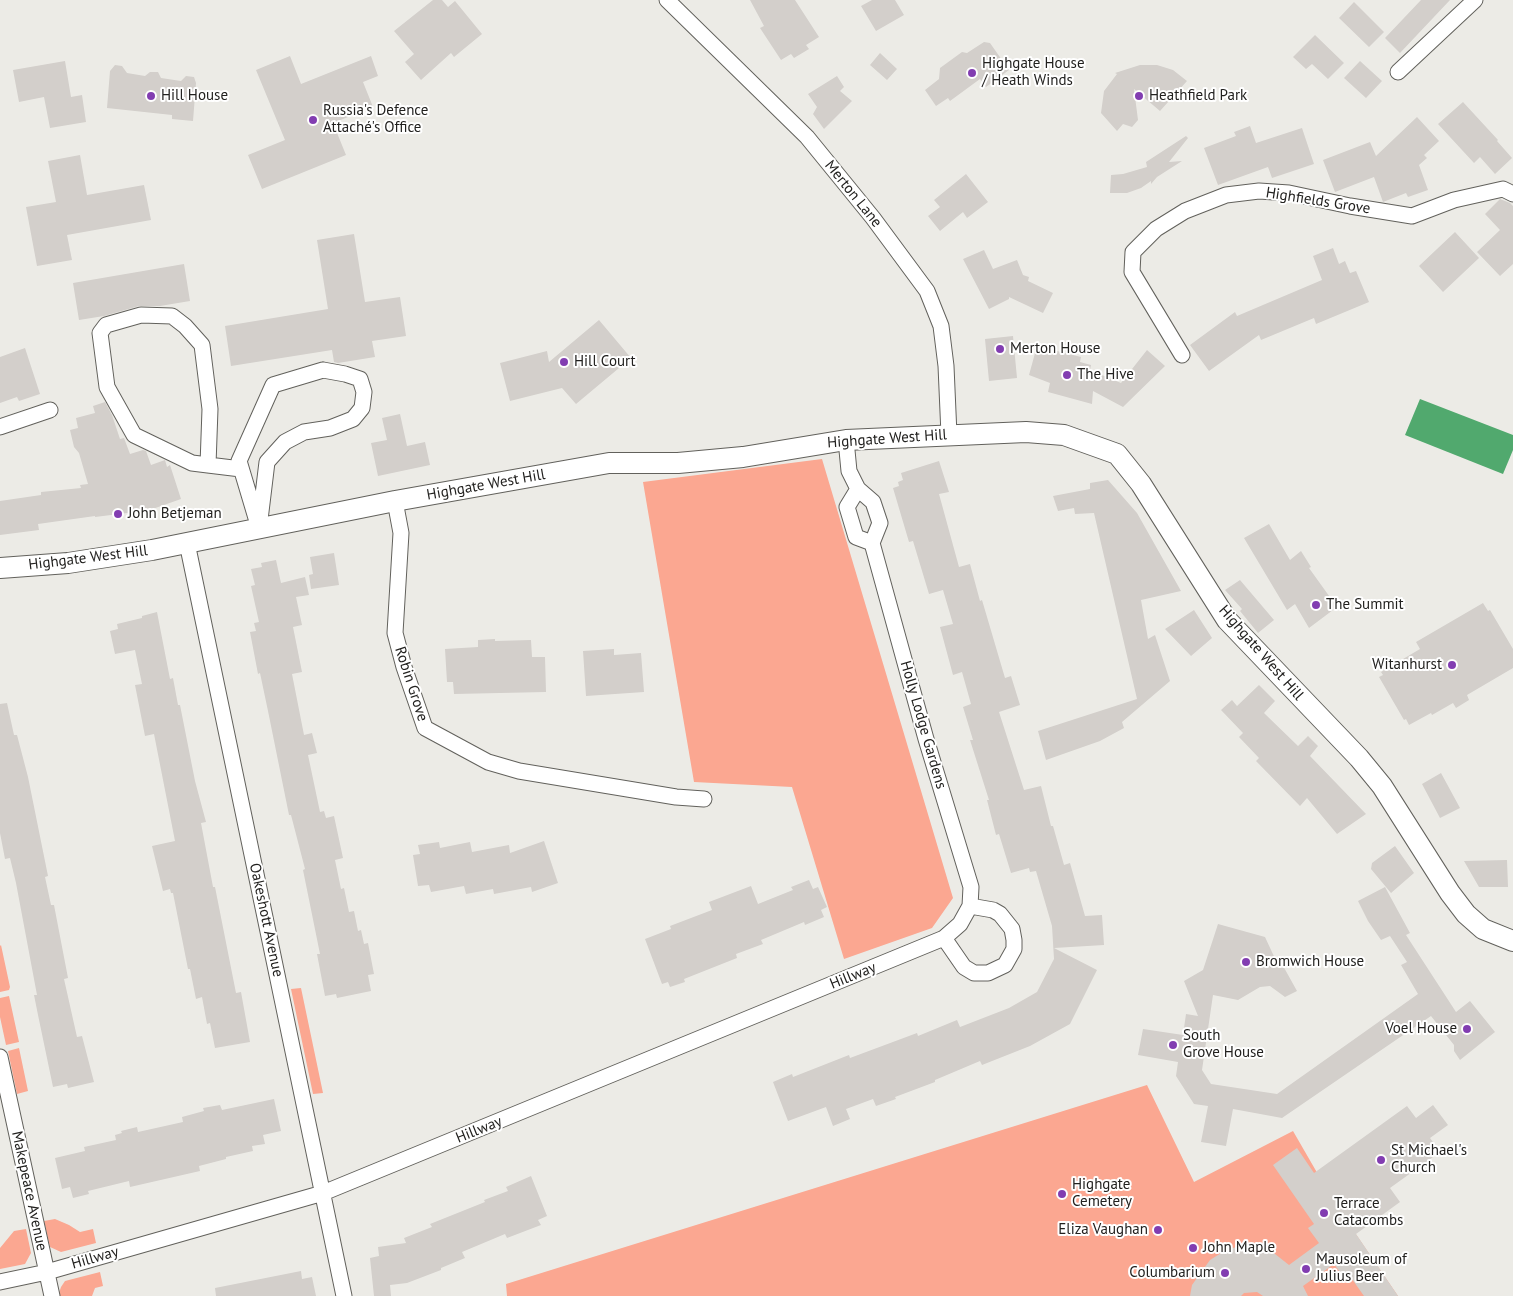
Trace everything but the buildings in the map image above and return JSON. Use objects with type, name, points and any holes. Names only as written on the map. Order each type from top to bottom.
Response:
[{"type":"street","points":[[1398,72],[1475,0]]},
{"type":"street","name":"Merton Lane","points":[[671,2],[807,137],[873,218],[927,291],[941,326],[946,366],[949,435]]},
{"type":"street","name":"Highfields Grove","points":[[1182,355],[1132,272],[1133,252],[1156,229],[1185,212],[1226,195],[1259,191],[1290,193],[1350,206],[1412,216],[1454,200],[1493,191],[1503,189],[1513,194]]},
{"type":"street","points":[[208,465],[210,409],[202,345],[186,326],[172,316],[141,315],[106,325],[100,333],[107,387],[134,435],[192,463],[208,465],[241,469]]},
{"type":"street","points":[[323,370],[360,379],[364,392],[362,408],[353,419],[330,428],[304,432],[285,442],[267,462],[260,528],[240,461],[273,385],[323,370]]},
{"type":"street","points":[[0,427],[50,410]]},
{"type":"street","name":"Highgate West Hill","points":[[0,568],[68,563],[187,543],[395,501],[610,463],[688,462],[743,457],[846,440],[1026,432],[1056,434],[1117,454],[1141,484],[1227,620],[1359,758],[1382,786],[1450,893],[1466,914],[1483,929],[1513,941]]},
{"type":"street","points":[[846,440],[849,471],[858,489],[873,502],[880,523],[872,543],[856,537],[847,507],[858,489]]},
{"type":"street","name":"Robin Grove","points":[[395,501],[401,533],[395,633],[404,667],[426,728],[488,762],[519,771],[704,800]]},
{"type":"street","name":"Oakeshott Avenue","points":[[187,543],[344,1296]]},
{"type":"street","name":"Holly Lodge Gardens","points":[[872,543],[926,739],[971,887],[970,906]]},
{"type":"street","points":[[970,906],[993,910],[1000,914],[1012,928],[1014,949],[1005,965],[988,973],[974,973],[964,967],[944,938],[960,924],[970,906]]},
{"type":"street","name":"Hillway","points":[[0,1282],[46,1272],[323,1193],[944,938]]},
{"type":"street","name":"Makepeace Avenue","points":[[0,1057],[52,1296]]},
{"type":"shaded area","points":[[1420,399],[1513,435],[1513,450],[1503,474],[1405,435]]},
{"type":"shaded area","points":[[822,459],[953,898],[932,928],[844,959],[792,787],[694,782],[643,482]]},
{"type":"shaded area","points":[[0,946],[10,987],[9,990],[0,992]]},
{"type":"shaded area","points":[[301,988],[323,1093],[313,1094],[291,989]]},
{"type":"shaded area","points":[[9,996],[19,1042],[6,1045],[0,1017],[0,998]]},
{"type":"shaded area","points":[[19,1048],[28,1091],[17,1094],[8,1051]]},
{"type":"shaded area","name":"Highgate Cemetery","points":[[1147,1085],[1194,1182],[1293,1131],[1334,1202],[1398,1296],[507,1296],[506,1284]]},
{"type":"shaded area","points":[[55,1219],[80,1232],[93,1229],[96,1243],[61,1252],[50,1247],[44,1221]]},
{"type":"shaded area","points":[[26,1229],[31,1253],[25,1264],[0,1269],[0,1248],[14,1231]]},
{"type":"shaded area","points":[[100,1272],[103,1286],[95,1288],[92,1296],[58,1296],[65,1281]]},
{"type":"place","name":"Highgate House / Heath Winds","points":[[972,73]]},
{"type":"place","name":"Hill House","points":[[151,96]]},
{"type":"place","name":"Heathfield Park","points":[[1139,96]]},
{"type":"place","name":"Russia's Defence Attaché's Office","points":[[313,120]]},
{"type":"place","name":"Merton House","points":[[1000,349]]},
{"type":"place","name":"Hill Court","points":[[564,362]]},
{"type":"place","name":"The Hive","points":[[1067,375]]},
{"type":"place","name":"John Betjeman","points":[[118,514]]},
{"type":"place","name":"The Summit","points":[[1316,605]]},
{"type":"place","name":"Witanhurst","points":[[1452,665]]},
{"type":"place","name":"Bromwich House","points":[[1246,962]]},
{"type":"place","name":"Voel House","points":[[1467,1029]]},
{"type":"place","name":"South Grove House","points":[[1173,1045]]},
{"type":"place","name":"St Michael's Church","points":[[1381,1160]]},
{"type":"place","name":"Highgate Cemetery","points":[[1062,1194]]},
{"type":"place","name":"Terrace Catacombs","points":[[1324,1213]]},
{"type":"place","name":"Eliza Vaughan","points":[[1158,1230]]},
{"type":"place","name":"John Maple","points":[[1193,1248]]},
{"type":"place","name":"Mausoleum of Julius Beer","points":[[1306,1269]]},
{"type":"place","name":"Columbarium","points":[[1225,1273]]}]
